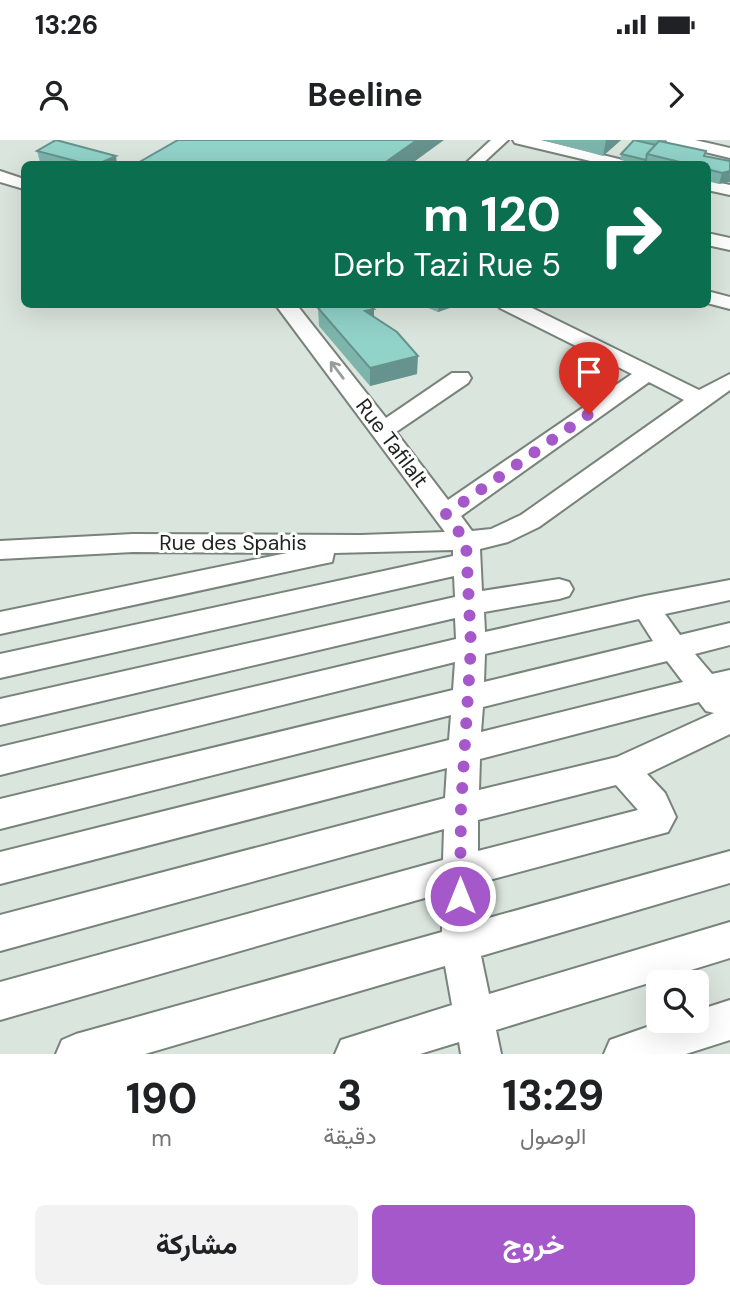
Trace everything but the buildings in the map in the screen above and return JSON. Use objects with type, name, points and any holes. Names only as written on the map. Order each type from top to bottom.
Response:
[{"type":"street","points":[[476,161],[500,140]]},
{"type":"street","points":[[521,140],[609,161]]},
{"type":"street","points":[[674,140],[730,153]]},
{"type":"street","points":[[618,161],[628,147]]},
{"type":"street","points":[[0,176],[21,183]]},
{"type":"street","points":[[711,186],[730,190]]},
{"type":"street","points":[[711,240],[730,244]]},
{"type":"street","points":[[711,298],[730,303]]},
{"type":"street","points":[[515,308],[700,399]]},
{"type":"street","name":"Rue Tafilalt","points":[[297,309],[382,431],[446,514],[467,553]]},
{"type":"street","points":[[446,514],[648,373]]},
{"type":"street","points":[[382,431],[460,377]]},
{"type":"street","points":[[0,666],[467,553],[530,522],[700,399],[730,381]]},
{"type":"street","name":"Rue des Spahis","points":[[0,550],[133,543],[361,544],[467,553]]},
{"type":"street","points":[[0,623],[307,558],[361,544]]},
{"type":"street","points":[[467,553],[471,646],[461,808],[460,945],[477,1036]]},
{"type":"street","points":[[0,712],[469,604],[559,589]]},
{"type":"street","points":[[0,761],[471,646],[645,606],[730,590]]},
{"type":"street","points":[[0,933],[461,808],[622,770],[730,718],[718,685],[674,649],[645,606]]},
{"type":"street","points":[[0,814],[630,657],[730,635]]},
{"type":"street","points":[[0,868],[718,685]]},
{"type":"street","points":[[0,1002],[459,872],[656,821],[659,817],[653,803],[622,770]]},
{"type":"street","points":[[76,1054],[730,867]]},
{"type":"street","points":[[355,1054],[477,1036],[730,940]]},
{"type":"street","points":[[624,1054],[730,1020]]},
{"type":"route","points":[[460,896],[461,808],[471,646],[466,542],[446,514],[589,414]]}]
